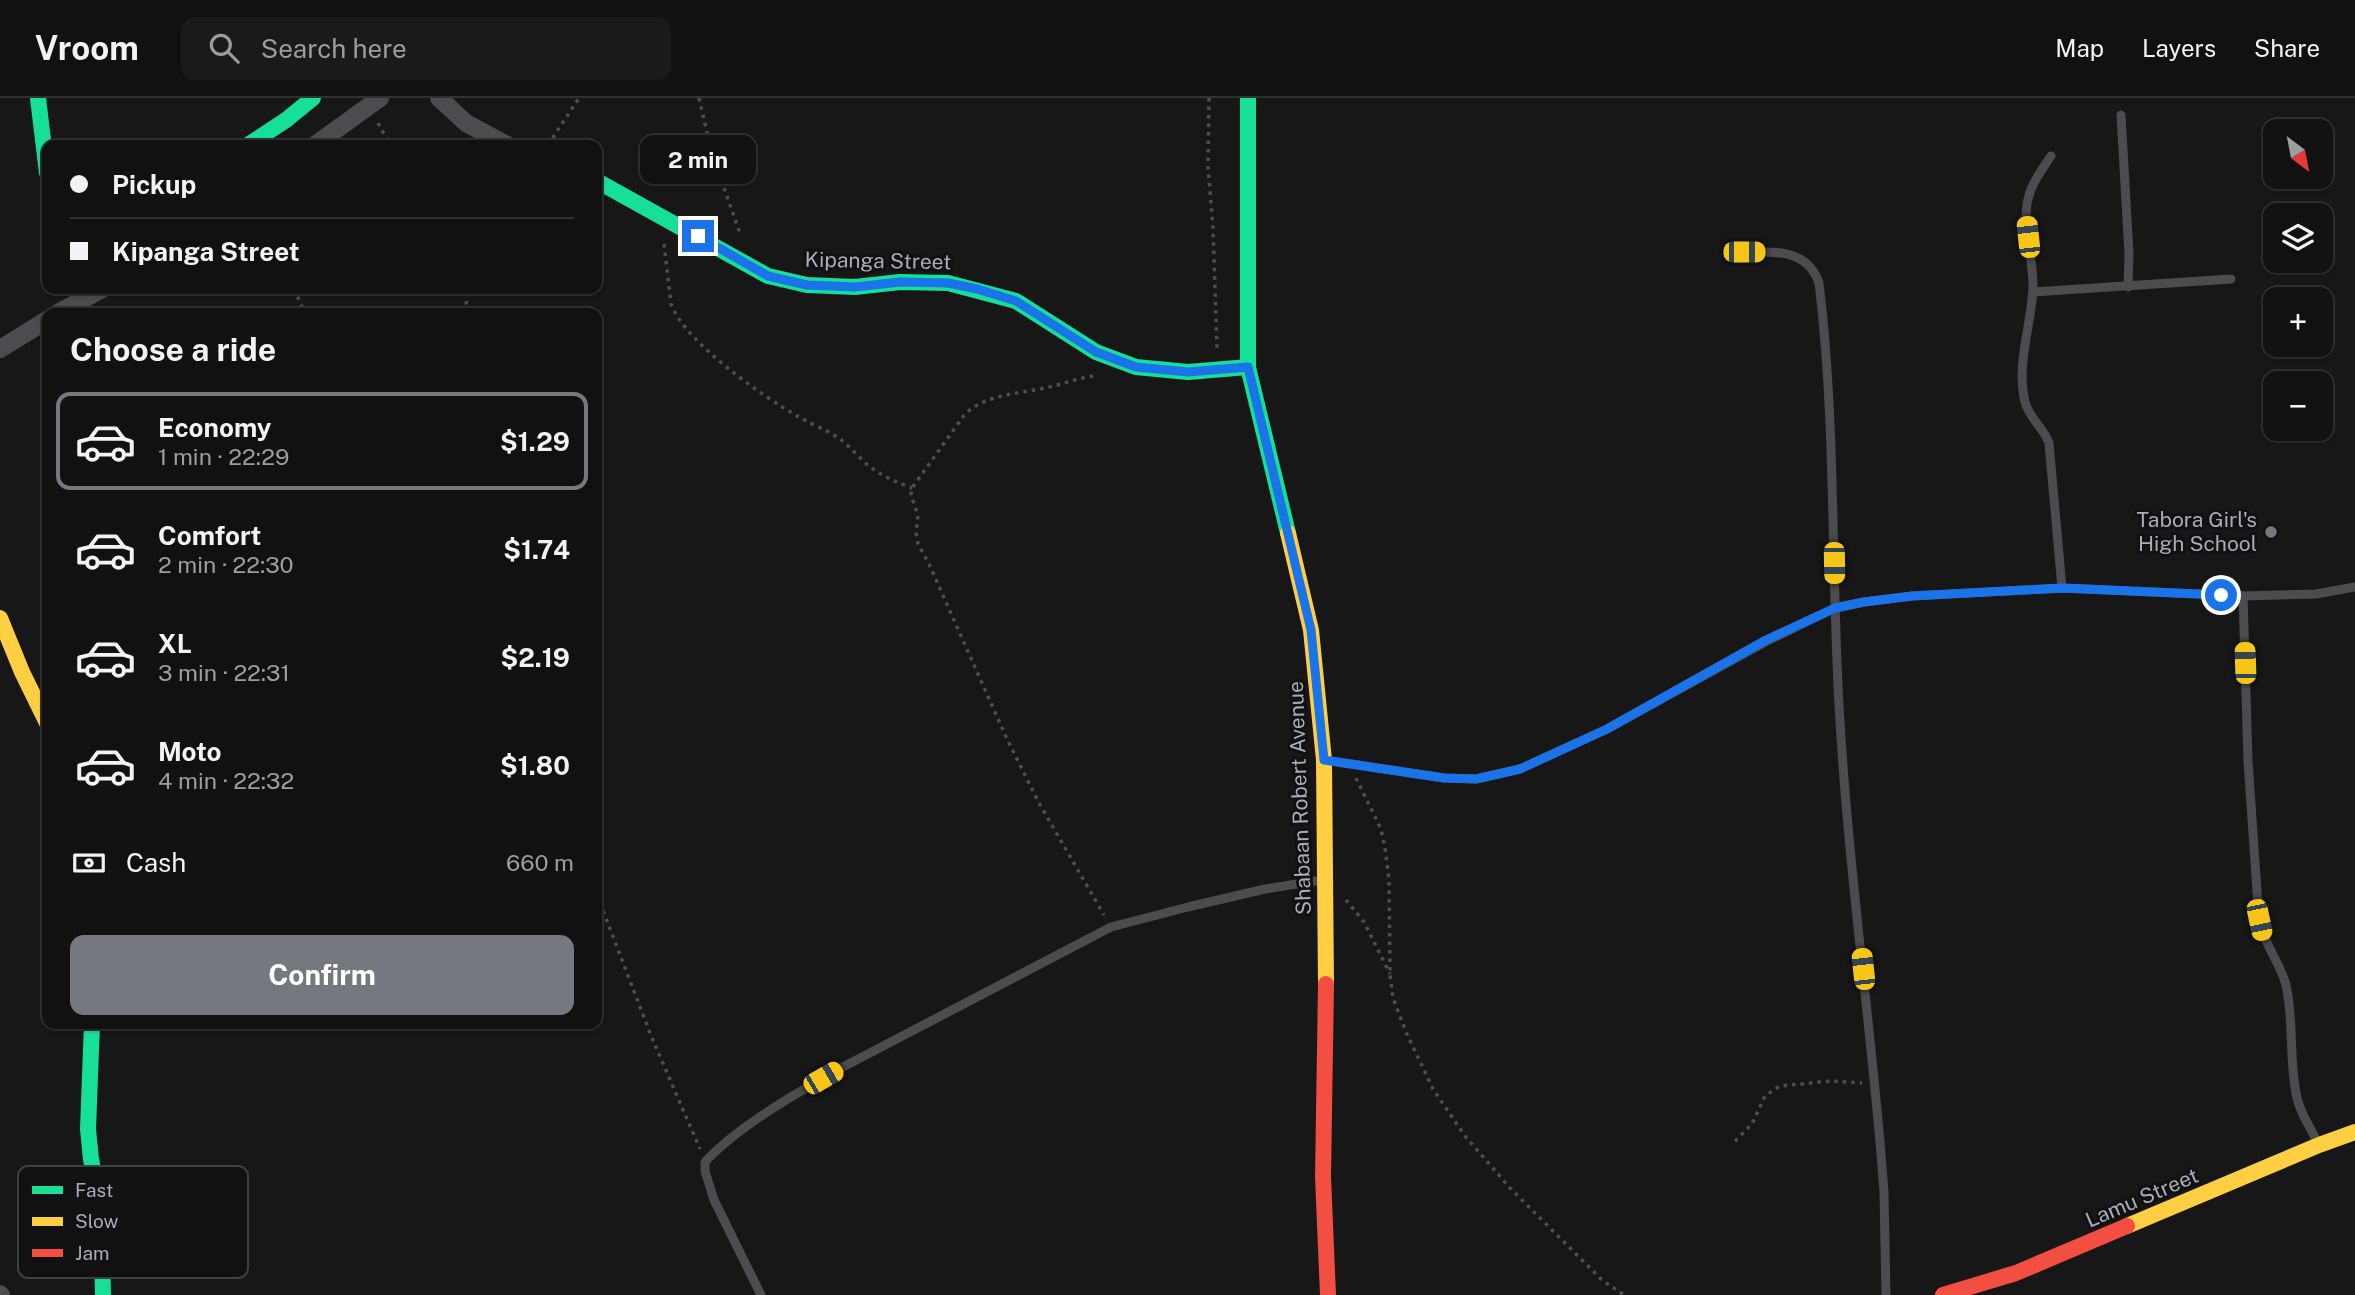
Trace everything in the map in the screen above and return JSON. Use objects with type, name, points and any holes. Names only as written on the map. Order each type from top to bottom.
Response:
[{"type":"street","points":[[38,98],[43,140]]},
{"type":"street","points":[[256,140],[313,98]]},
{"type":"street","points":[[439,98],[466,123],[498,140]]},
{"type":"street","name":"Shabaan Robert Avenue","points":[[1248,98],[1248,367],[1311,630],[1324,760],[1326,1036],[1323,1177],[1328,1295]]},
{"type":"street","points":[[322,140],[374,102]]},
{"type":"street","name":"Kipanga Street","points":[[602,184],[768,276],[807,285],[855,287],[900,282],[948,283],[1016,301],[1096,352],[1136,367],[1188,372],[1248,367]]},
{"type":"street","points":[[67,308],[93,294]]},
{"type":"street","points":[[0,349],[42,323]]},
{"type":"street","points":[[0,618],[42,713]]},
{"type":"street","points":[[92,1029],[88,1129],[92,1166]]},
{"type":"street","name":"Lamu Street","points":[[1943,1295],[2016,1273],[2355,1132]]},
{"type":"lane","points":[[2121,115],[2128,287]]},
{"type":"lane","points":[[2051,156],[2035,180],[2027,205],[2032,292],[2022,391],[2031,416],[2049,443],[2063,588]]},
{"type":"lane","points":[[1744,252],[1768,252],[1801,258],[1811,266],[1819,283],[1830,419],[1835,608],[1847,816],[1884,1192],[1886,1295]]},
{"type":"lane","points":[[2032,292],[2231,279]]},
{"type":"lane","points":[[1324,760],[1444,778],[1476,779],[1520,769],[1607,729],[1717,666],[1835,608],[1912,596],[2063,588],[2243,596],[2316,594],[2355,587]]},
{"type":"lane","points":[[2243,596],[2248,761],[2259,920],[2263,938],[2284,980],[2288,998],[2296,1093],[2319,1145]]},
{"type":"lane","points":[[761,1295],[714,1200],[705,1171],[705,1162],[735,1136],[823,1078],[1111,927],[1252,892],[1324,880]]},
{"type":"path","points":[[551,140],[579,98]]},
{"type":"path","points":[[699,98],[712,154],[741,238],[745,262]]},
{"type":"path","points":[[1209,98],[1208,167],[1213,228],[1217,370]]},
{"type":"path","points":[[374,102],[388,140]]},
{"type":"path","points":[[664,241],[671,304],[674,314],[686,330],[739,376],[771,399],[840,439],[881,475],[912,488]]},
{"type":"path","points":[[1097,375],[993,398],[975,405],[965,414],[912,488],[911,495],[918,515],[918,544],[1007,738],[1039,803],[1111,927]]},
{"type":"path","points":[[1348,764],[1381,829],[1389,879],[1390,974],[1393,998],[1433,1089],[1447,1113],[1478,1153],[1510,1188],[1602,1280],[1624,1295]]},
{"type":"path","points":[[1324,880],[1346,899],[1364,922],[1390,974]]},
{"type":"path","points":[[602,908],[652,1038],[705,1162]]},
{"type":"path","points":[[1735,1141],[1752,1124],[1765,1096],[1780,1086],[1831,1081],[1875,1084]]},
{"type":"traffic: fast","points":[[38,98],[43,140]]},
{"type":"traffic: fast","points":[[256,140],[313,98]]},
{"type":"traffic: fast","points":[[1248,98],[1248,367],[1288,533]]},
{"type":"traffic: fast","points":[[602,184],[768,276],[807,285],[855,287],[900,282],[948,283],[1016,301],[1096,352],[1136,367],[1188,372],[1248,367]]},
{"type":"traffic: fast","points":[[92,1029],[88,1129],[92,1166]]},
{"type":"traffic: fast","points":[[103,1278],[103,1295]]},
{"type":"traffic: slow","points":[[1288,533],[1311,630],[1324,760],[1326,984]]},
{"type":"traffic: slow","points":[[0,618],[42,713]]},
{"type":"traffic: slow","points":[[2127,1226],[2355,1132]]},
{"type":"traffic: jam","points":[[1326,984],[1323,1177],[1328,1295]]},
{"type":"traffic: jam","points":[[1943,1295],[2016,1273],[2127,1226]]},
{"type":"place","name":"Tabora Girl's High School","points":[[2271,532]]},
{"type":"route","points":[[698,236],[768,276],[807,285],[855,287],[900,282],[948,283],[977,289],[1016,301],[1096,352],[1136,367],[1188,372],[1248,367],[1311,630],[1324,760],[1444,778],[1476,779],[1520,769],[1607,729],[1766,640],[1835,608],[1864,602],[1912,596],[2063,588],[2221,595]]}]
